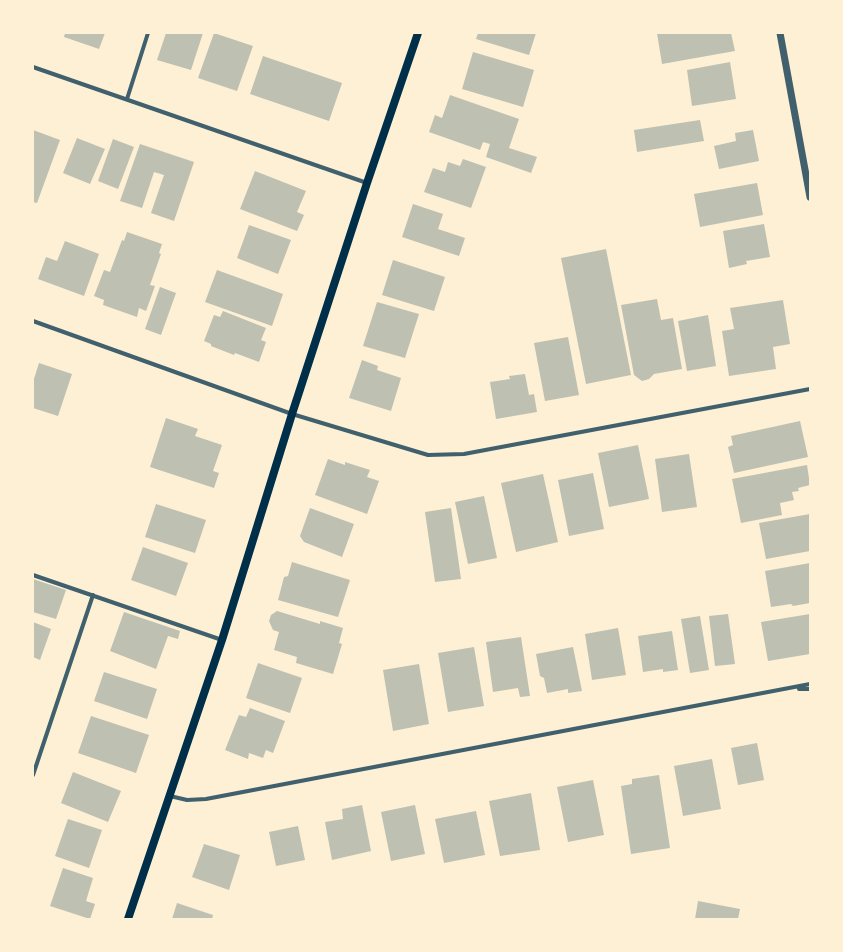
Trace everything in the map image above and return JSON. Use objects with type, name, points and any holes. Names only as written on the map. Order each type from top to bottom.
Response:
[{"type":"main road","points":[[128,919],[222,640],[366,183],[418,33]]},
{"type":"street","points":[[127,100],[148,33]]},
{"type":"street","points":[[780,33],[810,198]]},
{"type":"street","points":[[33,67],[366,183]]},
{"type":"street","points":[[33,321],[292,414],[428,455],[464,454],[810,389]]},
{"type":"street","points":[[33,575],[222,640]]},
{"type":"street","points":[[33,775],[93,595]]},
{"type":"street","points":[[169,796],[187,800],[206,799],[810,684]]},
{"type":"street","points":[[792,688],[810,689]]},
{"type":"building","points":[[65,33],[105,33],[99,49],[64,37]]},
{"type":"building","points":[[166,33],[203,33],[191,70],[157,60]]},
{"type":"building","points":[[214,33],[253,46],[237,91],[198,78]]},
{"type":"building","points":[[478,33],[536,33],[529,55],[476,39]]},
{"type":"building","points":[[657,33],[731,33],[735,51],[662,64]]},
{"type":"building","points":[[473,52],[534,70],[523,107],[462,89]]},
{"type":"building","points":[[263,56],[342,83],[329,121],[250,94]]},
{"type":"building","points":[[730,62],[736,99],[692,106],[687,70]]},
{"type":"building","points":[[450,95],[519,119],[509,148],[537,157],[531,173],[486,157],[490,144],[483,142],[480,150],[429,132],[435,115],[442,118]]},
{"type":"building","points":[[700,120],[704,141],[637,152],[634,130]]},
{"type":"building","points":[[33,130],[60,140],[37,203],[33,202]]},
{"type":"building","points":[[753,130],[759,161],[719,169],[714,146],[736,141],[735,133]]},
{"type":"building","points":[[77,138],[105,149],[90,184],[63,173]]},
{"type":"building","points":[[113,139],[134,147],[118,189],[98,181]]},
{"type":"building","points":[[140,144],[194,162],[174,221],[151,213],[164,175],[154,172],[142,208],[120,201]]},
{"type":"building","points":[[463,159],[486,167],[471,208],[424,192],[433,168],[445,172],[448,162],[460,166]]},
{"type":"building","points":[[255,171],[306,191],[297,212],[304,215],[297,231],[240,209]]},
{"type":"building","points":[[757,183],[763,215],[700,227],[694,194]]},
{"type":"building","points":[[413,204],[443,214],[438,229],[465,238],[459,256],[402,237]]},
{"type":"building","points":[[764,224],[770,257],[746,261],[747,264],[729,268],[723,231]]},
{"type":"building","points":[[249,225],[291,240],[278,274],[237,258]]},
{"type":"building","points":[[127,232],[162,244],[159,253],[161,254],[150,285],[155,286],[146,311],[139,308],[137,317],[103,305],[104,300],[94,296],[104,270],[110,272],[122,240],[124,241]]},
{"type":"building","points":[[65,241],[99,254],[84,296],[38,279],[46,257],[57,261]]},
{"type":"building","points":[[606,249],[631,375],[586,384],[561,258]]},
{"type":"building","points":[[393,260],[445,277],[434,311],[382,295]]},
{"type":"building","points":[[217,270],[283,294],[272,326],[205,302]]},
{"type":"building","points":[[160,287],[176,293],[161,335],[145,329]]},
{"type":"building","points":[[657,299],[661,320],[673,318],[682,369],[654,374],[649,379],[642,381],[634,375],[621,305]]},
{"type":"building","points":[[783,300],[790,344],[773,347],[776,369],[729,376],[722,331],[734,329],[730,308]]},
{"type":"building","points":[[377,302],[419,314],[405,358],[363,346]]},
{"type":"building","points":[[223,311],[266,328],[261,340],[266,342],[259,362],[235,353],[234,355],[211,346],[211,344],[204,341],[214,315],[220,317]]},
{"type":"building","points":[[708,315],[716,366],[687,371],[678,321]]},
{"type":"building","points":[[568,337],[579,395],[545,401],[534,343]]},
{"type":"building","points":[[362,360],[378,366],[377,370],[401,378],[391,411],[349,398]]},
{"type":"building","points":[[39,363],[72,374],[58,416],[33,408],[33,382]]},
{"type":"building","points":[[525,374],[529,395],[534,394],[537,412],[496,419],[490,382],[510,379],[509,376]]},
{"type":"building","points":[[166,418],[198,429],[195,436],[222,445],[213,471],[219,473],[214,488],[150,467]]},
{"type":"building","points":[[800,421],[808,457],[734,473],[728,447],[733,445],[731,436]]},
{"type":"building","points":[[638,445],[649,499],[609,507],[598,453]]},
{"type":"building","points":[[689,454],[697,507],[662,512],[655,459]]},
{"type":"building","points":[[328,459],[345,465],[345,462],[370,470],[367,477],[379,481],[367,514],[315,495]]},
{"type":"building","points":[[807,465],[810,485],[798,488],[799,491],[792,492],[794,500],[780,503],[782,515],[741,523],[732,479]]},
{"type":"building","points":[[593,473],[604,529],[569,536],[558,480]]},
{"type":"building","points":[[543,474],[558,542],[516,552],[501,483]]},
{"type":"building","points":[[484,496],[497,558],[468,564],[455,502]]},
{"type":"building","points":[[156,504],[206,520],[195,553],[145,537]]},
{"type":"building","points":[[310,508],[354,524],[342,557],[304,542],[300,536]]},
{"type":"building","points":[[451,508],[461,579],[435,582],[425,512]]},
{"type":"building","points":[[810,514],[810,551],[766,559],[759,523]]},
{"type":"building","points":[[143,547],[188,563],[176,596],[131,580]]},
{"type":"building","points":[[292,562],[350,580],[338,617],[278,600],[284,577],[288,576]]},
{"type":"building","points":[[810,563],[810,603],[793,606],[791,604],[771,607],[765,571]]},
{"type":"building","points":[[33,579],[66,590],[56,619],[33,612]]},
{"type":"building","points":[[277,611],[320,624],[320,621],[343,628],[339,643],[342,644],[333,674],[296,663],[297,657],[274,650],[279,632],[273,630],[269,621],[271,615]]},
{"type":"building","points":[[124,612],[180,631],[178,639],[168,636],[156,669],[110,651]]},
{"type":"building","points":[[728,614],[735,664],[715,666],[709,616]]},
{"type":"building","points":[[810,614],[810,654],[768,661],[761,622]]},
{"type":"building","points":[[700,616],[709,670],[690,673],[681,619]]},
{"type":"building","points":[[33,622],[51,629],[40,660],[33,657]]},
{"type":"building","points":[[618,628],[626,675],[592,680],[585,634]]},
{"type":"building","points":[[672,631],[678,670],[663,672],[663,669],[643,672],[638,636]]},
{"type":"building","points":[[521,637],[530,696],[520,697],[518,688],[493,692],[486,642]]},
{"type":"building","points":[[474,647],[484,706],[448,712],[438,653]]},
{"type":"building","points":[[573,647],[582,691],[568,693],[568,689],[547,693],[544,678],[540,676],[536,654]]},
{"type":"building","points":[[258,663],[302,678],[290,713],[246,698]]},
{"type":"building","points":[[419,664],[429,724],[393,731],[383,670]]},
{"type":"building","points":[[104,672],[157,689],[147,719],[94,701]]},
{"type":"building","points":[[250,708],[285,721],[273,753],[266,750],[263,758],[249,753],[248,759],[225,750],[239,715],[246,717]]},
{"type":"building","points":[[91,716],[149,735],[136,773],[78,753]]},
{"type":"building","points":[[757,743],[764,780],[738,785],[731,748]]},
{"type":"building","points":[[712,759],[721,809],[683,816],[674,766]]},
{"type":"building","points":[[73,772],[121,791],[108,822],[61,803]]},
{"type":"building","points":[[659,775],[670,848],[631,854],[621,786],[632,784],[632,779]]},
{"type":"building","points":[[593,780],[604,835],[568,842],[557,787]]},
{"type":"building","points":[[531,793],[540,850],[500,856],[489,801]]},
{"type":"building","points":[[362,805],[371,851],[332,860],[325,822],[343,819],[342,809]]},
{"type":"building","points":[[415,805],[425,854],[391,861],[381,812]]},
{"type":"building","points":[[476,811],[485,855],[444,863],[435,819]]},
{"type":"building","points":[[68,819],[102,830],[89,868],[55,856]]},
{"type":"building","points":[[298,826],[305,860],[276,866],[269,832]]},
{"type":"building","points":[[204,844],[240,855],[229,890],[192,877]]},
{"type":"building","points":[[63,868],[93,878],[86,901],[95,904],[90,919],[50,906]]},
{"type":"building","points":[[698,901],[740,909],[738,919],[695,919]]},
{"type":"building","points":[[177,903],[213,915],[212,919],[172,919]]}]
